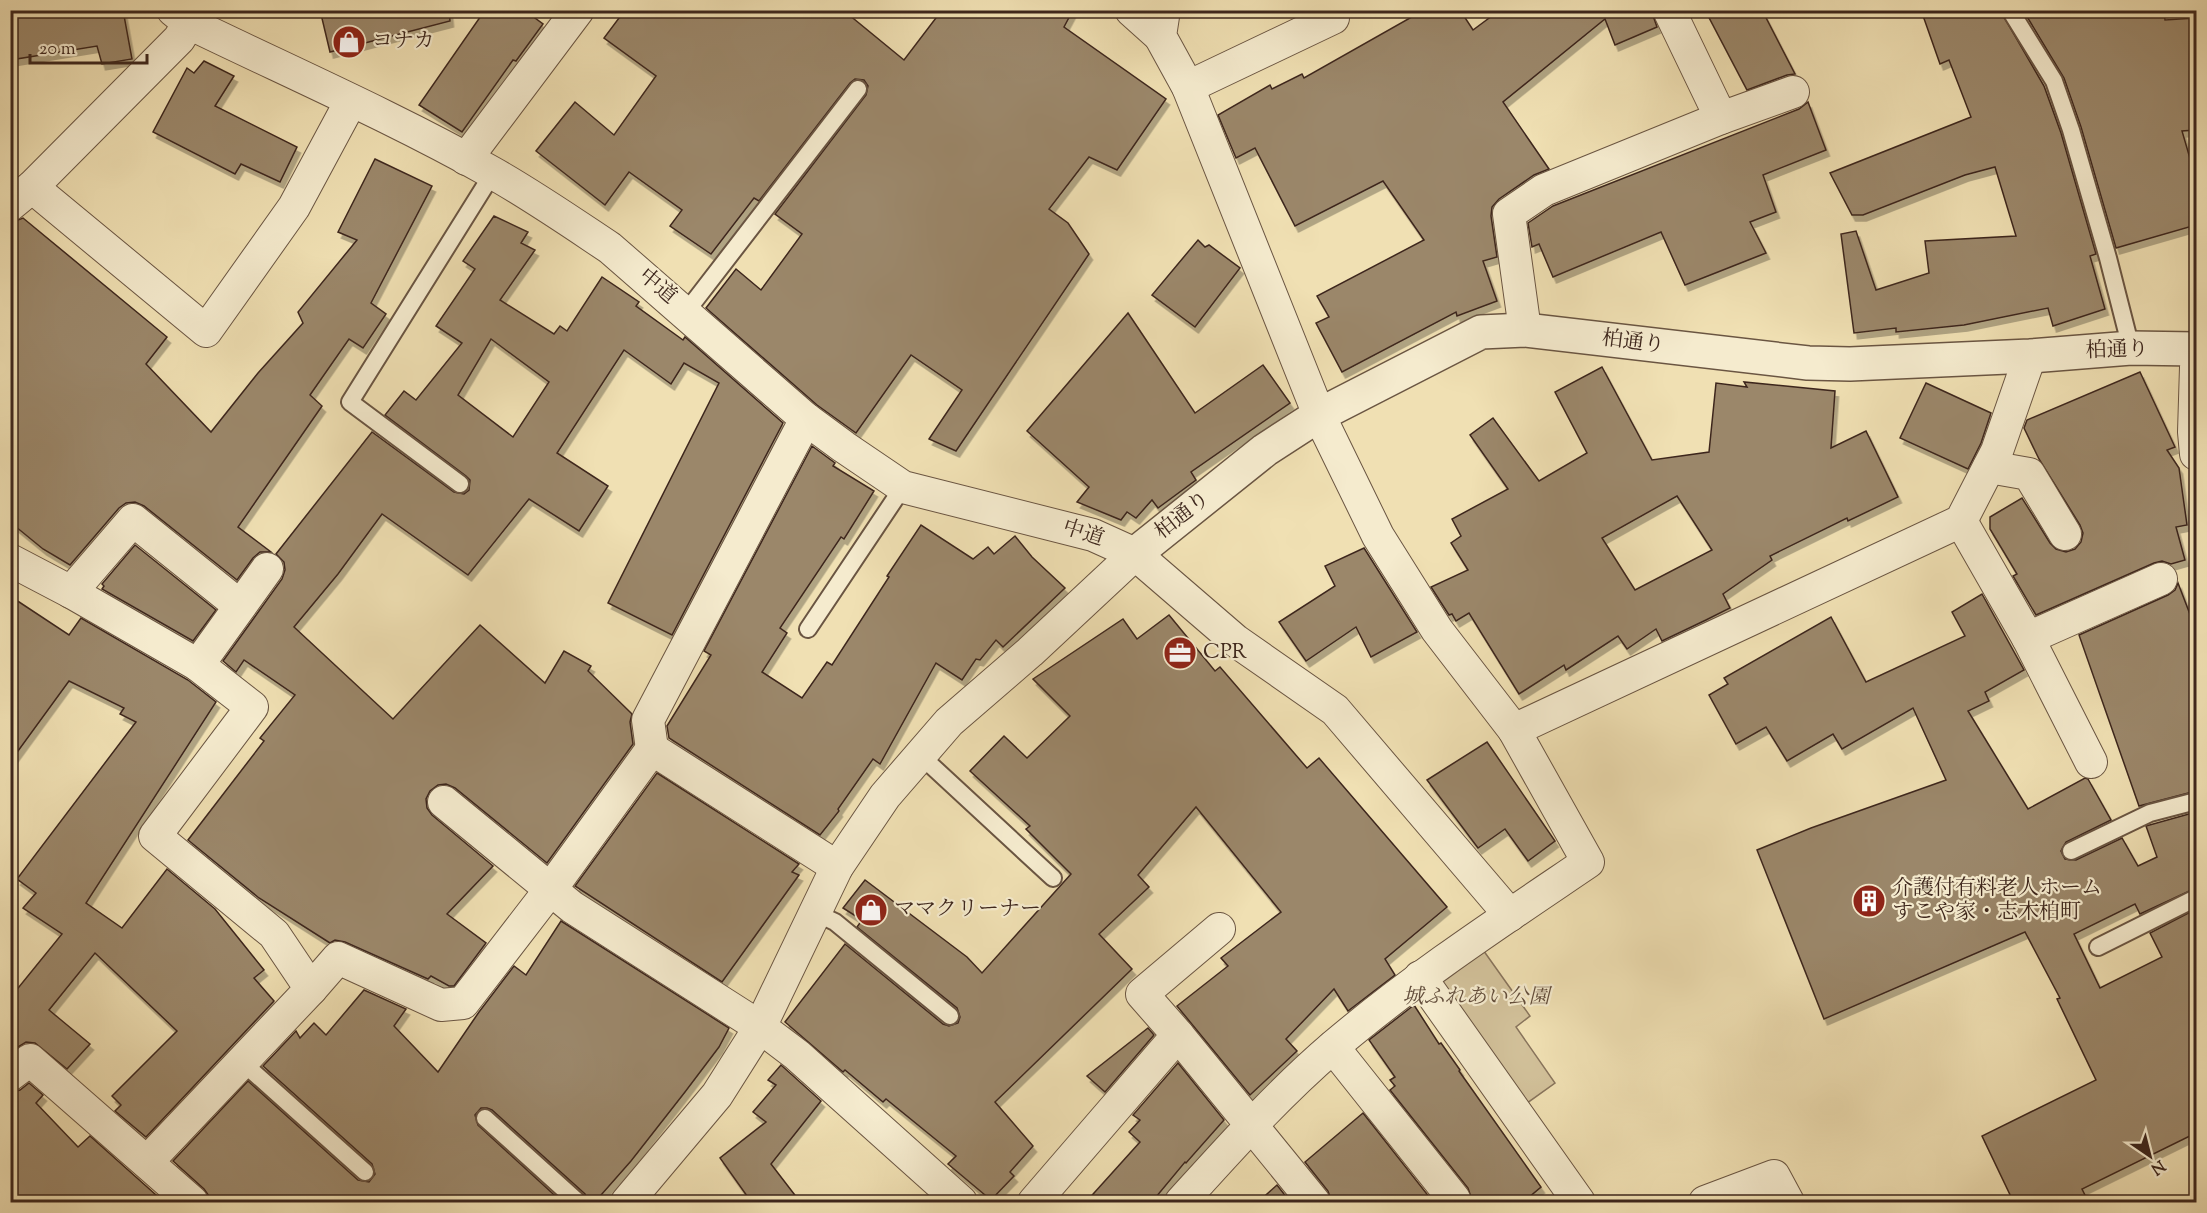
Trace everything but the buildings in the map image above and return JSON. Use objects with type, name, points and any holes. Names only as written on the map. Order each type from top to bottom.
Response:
[{"type":"street","points":[[479,166],[578,10]]},
{"type":"street","points":[[1131,10],[1162,23],[1319,415],[1378,536],[1437,630],[1514,730],[1588,862],[1420,977],[1333,1047],[1251,1125],[1181,1203]]},
{"type":"street","points":[[1669,10],[1721,118]]},
{"type":"street","points":[[181,17],[179,39],[21,196],[206,331],[294,207],[351,101]]},
{"type":"street","name":"中道","points":[[181,17],[479,166],[610,248],[806,419],[903,487],[1093,535],[1135,554],[1236,641],[1335,710],[1510,915]]},
{"type":"street","points":[[1188,87],[1333,18]]},
{"type":"street","points":[[1525,330],[1509,214],[1544,190],[1721,118],[1793,92]]},
{"type":"street","name":"柏通り","points":[[1135,554],[1265,450],[1319,415],[1481,332],[1525,330],[1808,363],[1850,364],[2030,356],[2131,348],[2196,350]]},
{"type":"street","points":[[1514,730],[1961,521],[1997,451],[2030,356]]},
{"type":"street","points":[[2196,367],[2194,432],[2196,454]]},
{"type":"street","points":[[147,1162],[338,958],[441,1005],[463,1003],[550,890],[652,748],[648,720],[806,419]]},
{"type":"street","points":[[1989,467],[2029,474],[2065,534]]},
{"type":"street","points":[[71,592],[133,520],[240,606]]},
{"type":"street","points":[[1961,521],[2028,638],[2091,762]]},
{"type":"street","points":[[627,1203],[717,1095],[760,1027],[837,867],[885,796],[950,722],[1030,652],[1135,554]]},
{"type":"street","points":[[10,560],[71,592],[198,665],[252,707],[154,836],[274,934],[311,989]]},
{"type":"street","points":[[198,665],[267,569]]},
{"type":"street","points":[[2028,638],[2161,579]]},
{"type":"street","points":[[652,748],[837,867]]},
{"type":"street","points":[[444,802],[572,907],[760,1027],[797,1055],[961,1203]]},
{"type":"street","points":[[1219,929],[1142,994],[1314,1203]]},
{"type":"street","points":[[1420,977],[1579,1203]]},
{"type":"street","points":[[1034,1203],[1178,1035]]},
{"type":"street","points":[[1333,1047],[1454,1198]]},
{"type":"street","points":[[10,1075],[30,1060],[192,1203]]},
{"type":"street","points":[[1705,1203],[1774,1176],[1788,1203]]},
{"type":"lane","points":[[2010,10],[2054,81],[2071,130],[2108,258],[2131,348]]},
{"type":"lane","points":[[686,312],[858,89]]},
{"type":"lane","points":[[460,484],[350,402],[479,166]]},
{"type":"lane","points":[[808,629],[903,487]]},
{"type":"lane","points":[[920,755],[1053,878]]},
{"type":"lane","points":[[2072,851],[2150,813],[2196,801]]},
{"type":"lane","points":[[2098,947],[2196,898]]},
{"type":"lane","points":[[816,913],[835,922],[950,1016]]},
{"type":"lane","points":[[242,1061],[365,1172]]},
{"type":"lane","points":[[485,1118],[578,1203]]},
{"type":"green space","name":"城ふれあい公園","points":[[1476,940],[1530,1016],[1516,1027],[1555,1083],[1516,1111],[1421,977]]},
{"type":"place","name":"コナカ","points":[[349,42]]},
{"type":"place","name":"CPR","points":[[1180,653]]},
{"type":"place","name":"介護付有料老人ホーム すこや家・志木柏町","points":[[1869,901]]},
{"type":"place","name":"ママクリーナー","points":[[871,910]]}]
